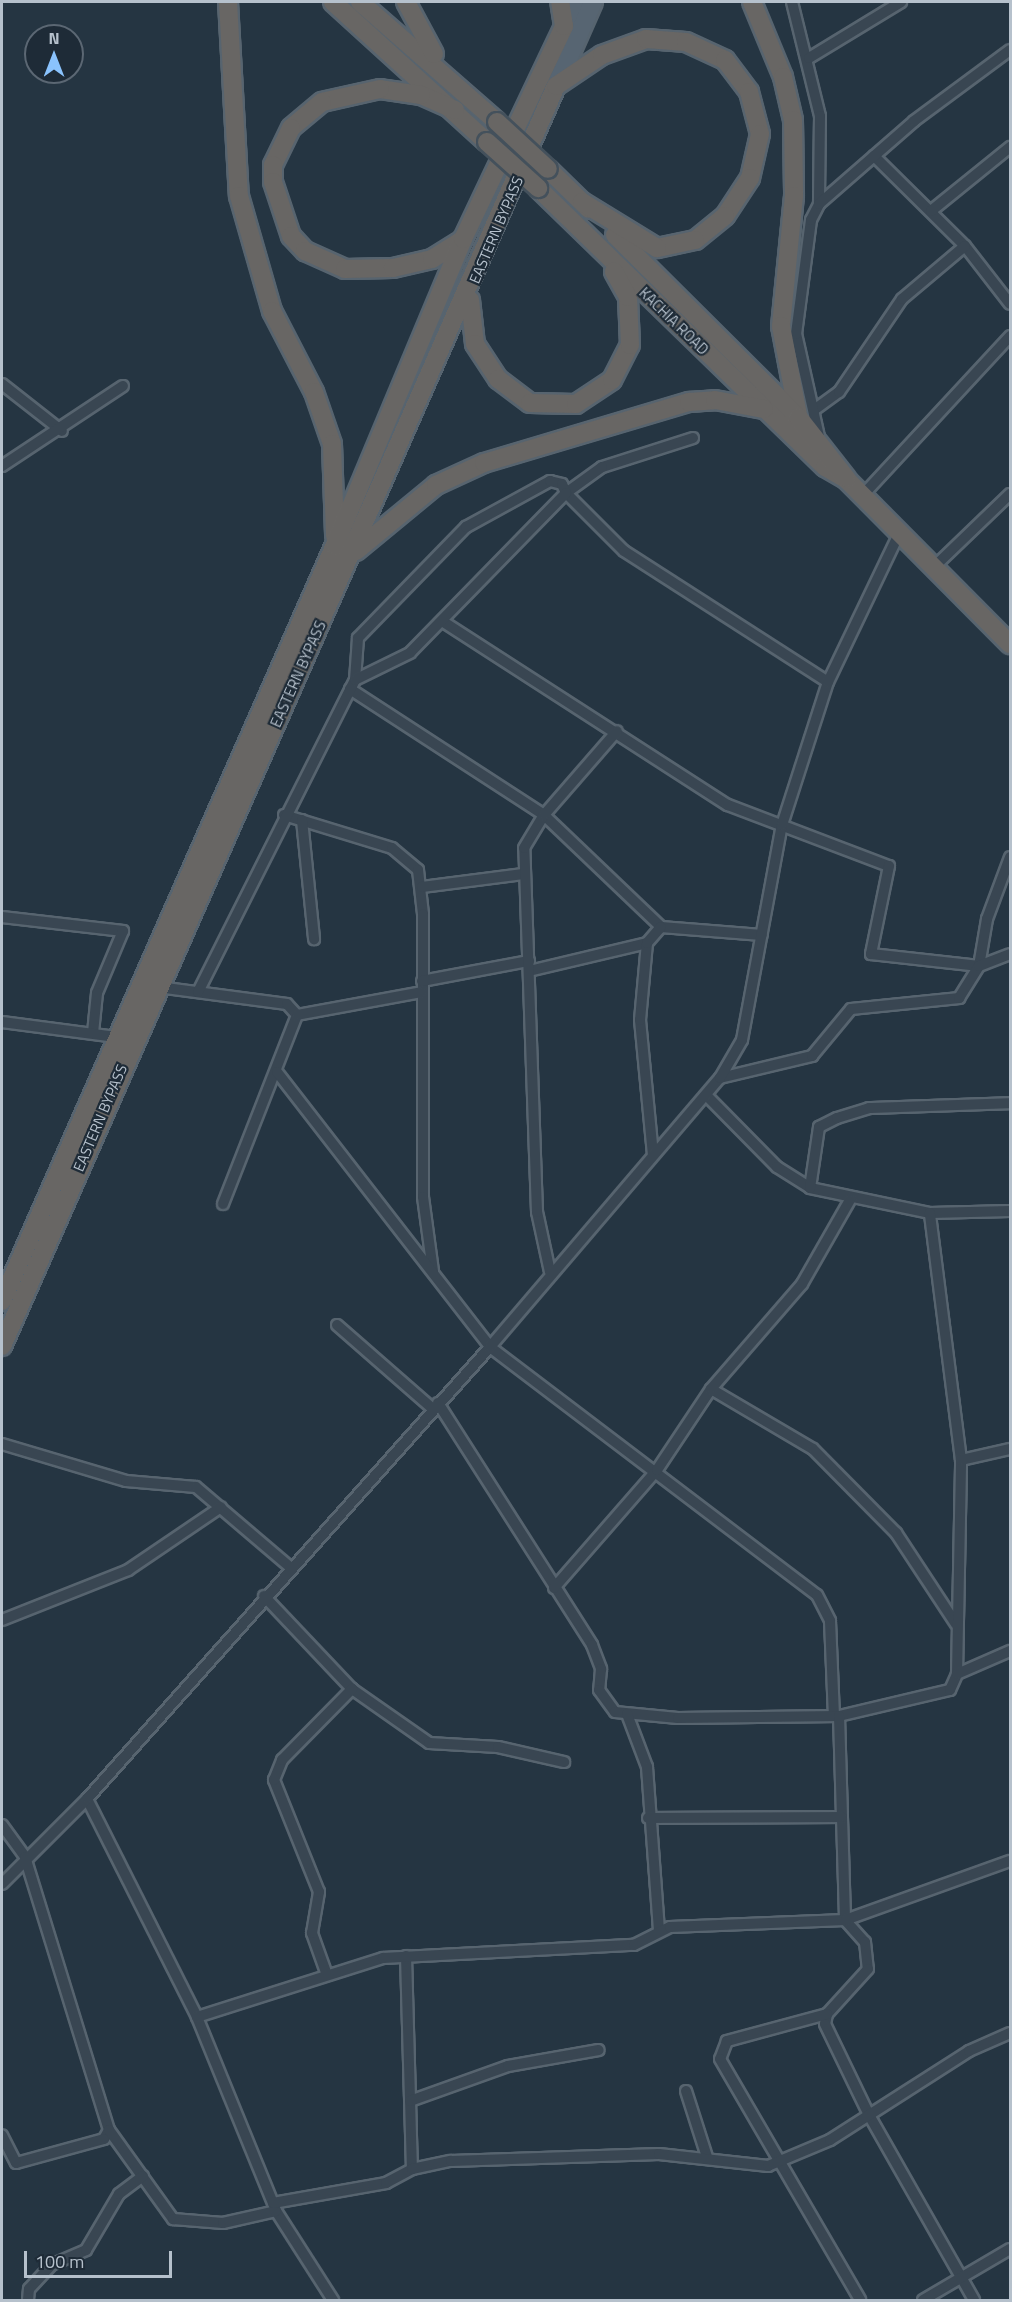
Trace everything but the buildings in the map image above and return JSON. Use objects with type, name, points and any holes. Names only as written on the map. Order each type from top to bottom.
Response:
[{"type":"highway","points":[[228,2],[239,196],[269,302],[314,392],[332,444],[335,544]]},
{"type":"highway","name":"KACHIA ROAD","points":[[333,2],[455,110],[538,188],[825,467],[846,479],[898,536],[1009,639]]},
{"type":"highway","points":[[360,2],[447,73],[806,413]]},
{"type":"highway","points":[[406,2],[418,31],[447,73]]},
{"type":"highway","points":[[560,2],[564,26]]},
{"type":"highway","points":[[752,2],[783,77],[792,120],[794,196],[781,326],[806,413],[820,442],[846,479]]},
{"type":"highway","name":"EASTERN BYPASS","points":[[2,1301],[116,1037],[335,544],[463,239],[564,26]]},
{"type":"highway","points":[[556,86],[623,44],[664,38],[724,60],[757,112],[757,155],[741,198],[694,240],[657,248],[582,202]]},
{"type":"highway","name":"EASTERN BYPASS","points":[[2,1346],[158,987],[471,291],[556,86]]},
{"type":"highway","points":[[455,110],[421,95],[380,88],[322,102],[291,128],[273,165],[273,182],[291,236],[304,251],[345,269],[393,268],[432,259],[463,239]]},
{"type":"highway","points":[[471,291],[475,344],[498,379],[530,402],[576,404],[612,380],[630,345],[628,297],[605,255]]},
{"type":"highway","points":[[350,556],[436,486],[484,463],[689,402],[715,400],[766,410]]},
{"type":"main road","name":"EASTERN BYPASS","points":[[564,26],[574,2]]},
{"type":"main road","name":"EASTERN BYPASS","points":[[556,86],[593,2]]},
{"type":"street","points":[[792,2],[809,58],[820,116],[819,204]]},
{"type":"street","points":[[809,58],[901,2]]},
{"type":"street","points":[[965,246],[902,299],[846,383],[806,413],[796,334],[811,220],[819,204],[874,156],[1011,50]]},
{"type":"street","points":[[932,211],[1011,147]]},
{"type":"street","points":[[874,156],[965,246],[1011,304]]},
{"type":"street","points":[[862,496],[1011,336]]},
{"type":"street","points":[[2,384],[62,431]]},
{"type":"street","points":[[2,466],[62,431],[123,386]]},
{"type":"street","points":[[352,685],[391,666],[442,621],[566,493],[602,467],[693,438]]},
{"type":"street","points":[[198,992],[284,815],[352,685],[358,638],[429,559],[466,527],[550,481],[562,484],[566,493],[624,551],[828,682]]},
{"type":"street","points":[[932,569],[1011,494]]},
{"type":"street","points":[[2,1884],[25,1857],[87,1800],[264,1596],[490,1347],[550,1272],[707,1096],[720,1078],[742,1040],[782,825],[828,682],[898,536]]},
{"type":"street","points":[[442,621],[617,731],[729,805],[889,866],[871,954],[979,966],[1011,954]]},
{"type":"street","points":[[352,685],[544,815],[661,927],[762,935]]},
{"type":"street","points":[[550,1272],[537,1212],[529,966],[523,874],[524,848],[544,815],[617,731]]},
{"type":"street","points":[[284,815],[392,848],[409,858],[422,887],[423,1197],[434,1274]]},
{"type":"street","points":[[302,820],[314,939]]},
{"type":"street","points":[[720,1078],[812,1056],[851,1009],[959,998],[979,966],[987,919],[1011,857]]},
{"type":"street","points":[[422,887],[523,874]]},
{"type":"street","points":[[2,917],[123,931],[97,993],[93,1033]]},
{"type":"street","points":[[653,1155],[640,1020],[648,943],[661,927]]},
{"type":"street","points":[[297,1015],[422,986],[648,943]]},
{"type":"street","points":[[158,987],[287,1004],[297,1015]]},
{"type":"street","points":[[223,1204],[277,1072],[297,1015]]},
{"type":"street","points":[[2,1022],[116,1037]]},
{"type":"street","points":[[277,1072],[490,1347],[657,1470],[816,1595],[830,1622],[842,1817],[845,1920],[865,1942],[868,1969],[827,2014],[727,2041],[720,2059],[860,2301]]},
{"type":"street","points":[[707,1096],[777,1167],[810,1188],[850,1200],[930,1213],[1011,1211]]},
{"type":"street","points":[[810,1188],[819,1127],[837,1118],[869,1108],[1011,1103]]},
{"type":"street","points":[[554,1588],[657,1470],[711,1389],[802,1284],[850,1200]]},
{"type":"street","points":[[337,1324],[436,1406],[599,1659],[604,1703],[627,1714],[836,1715],[950,1690],[957,1674],[961,1460],[930,1213]]},
{"type":"street","points":[[711,1389],[813,1449],[896,1533],[957,1624]]},
{"type":"street","points":[[2,1444],[126,1481],[196,1487],[290,1567]]},
{"type":"street","points":[[961,1460],[1011,1449]]},
{"type":"street","points":[[2,1620],[128,1569],[221,1507]]},
{"type":"street","points":[[264,1596],[352,1689],[429,1743],[498,1747],[564,1762]]},
{"type":"street","points":[[957,1674],[1011,1651]]},
{"type":"street","points":[[327,1975],[312,1933],[319,1892],[273,1780],[282,1760],[352,1689]]},
{"type":"street","points":[[627,1714],[644,1751],[659,1930]]},
{"type":"street","points":[[87,1800],[197,2017],[274,2207],[331,2300]]},
{"type":"street","points":[[648,1818],[842,1817]]},
{"type":"street","points":[[2,1825],[25,1857],[109,2130],[173,2218],[223,2223],[274,2207],[386,2183],[412,2169],[451,2161],[612,2154],[707,2157],[752,2167],[779,2163],[869,2115],[969,2051],[1011,2033]]},
{"type":"street","points":[[197,2017],[327,1975],[406,1956],[634,1945],[659,1930],[845,1920],[1011,1861]]},
{"type":"street","points":[[406,1956],[412,2169]]},
{"type":"street","points":[[827,2014],[829,2033],[869,2115],[964,2275],[974,2301]]},
{"type":"street","points":[[410,2101],[508,2066],[599,2050]]},
{"type":"street","points":[[686,2091],[707,2157]]},
{"type":"street","points":[[2,2135],[16,2163],[104,2139],[109,2130]]},
{"type":"street","points":[[28,2301],[29,2289],[51,2265],[86,2250],[119,2194],[143,2176]]},
{"type":"street","points":[[923,2301],[1011,2249]]}]
